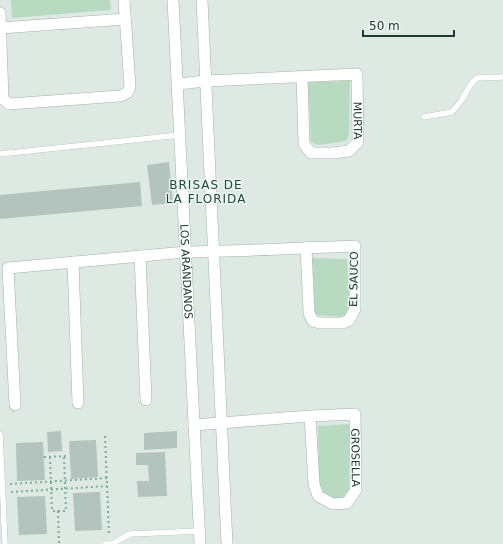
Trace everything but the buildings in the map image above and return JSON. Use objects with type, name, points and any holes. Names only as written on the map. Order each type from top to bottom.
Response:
[{"type":"street","points":[[0,13],[3,99],[9,104],[120,96],[127,93],[130,87],[124,0]]},
{"type":"street","name":"LOS ARÁNDANOS","points":[[173,0],[200,544]]},
{"type":"street","points":[[202,0],[227,544]]},
{"type":"street","points":[[1,28],[125,19]]},
{"type":"street","name":"MURTA","points":[[178,84],[206,81],[357,74],[358,142],[349,151],[311,153],[304,144],[302,77]]},
{"type":"street","name":"EL SAUCO","points":[[15,405],[8,268],[186,252],[306,247],[355,246],[355,309],[349,320],[343,324],[320,323],[313,321],[309,313],[306,247]]},
{"type":"street","points":[[140,256],[146,400]]},
{"type":"street","points":[[73,262],[78,403]]},
{"type":"street","name":"GROSELLA","points":[[194,425],[310,416],[355,414],[356,490],[346,504],[332,504],[318,496],[314,484],[310,416]]},
{"type":"lane","points":[[424,117],[452,112],[461,101],[471,84],[477,78],[503,77]]},
{"type":"lane","points":[[0,154],[180,135]]},
{"type":"lane","points":[[0,434],[5,544]]},
{"type":"lane","points":[[105,544],[112,544],[130,534],[200,531]]},
{"type":"path","points":[[105,436],[109,544]]},
{"type":"path","points":[[50,457],[52,511],[66,511],[64,456]]},
{"type":"path","points":[[44,457],[68,456]]},
{"type":"path","points":[[2,484],[107,478]]},
{"type":"path","points":[[3,493],[107,486]]},
{"type":"path","points":[[58,511],[59,544]]},
{"type":"green space","points":[[11,0],[110,0],[111,10],[12,18]]},
{"type":"green space","points":[[350,81],[349,136],[346,141],[318,145],[311,142],[308,82]]},
{"type":"green space","points":[[311,258],[347,259],[351,307],[348,313],[341,317],[317,315],[313,310]]},
{"type":"green space","points":[[349,424],[349,490],[343,497],[333,499],[319,488],[318,426]]},
{"type":"district","name":"BRISAS DE LA FLORIDA","points":[[206,192]]}]
